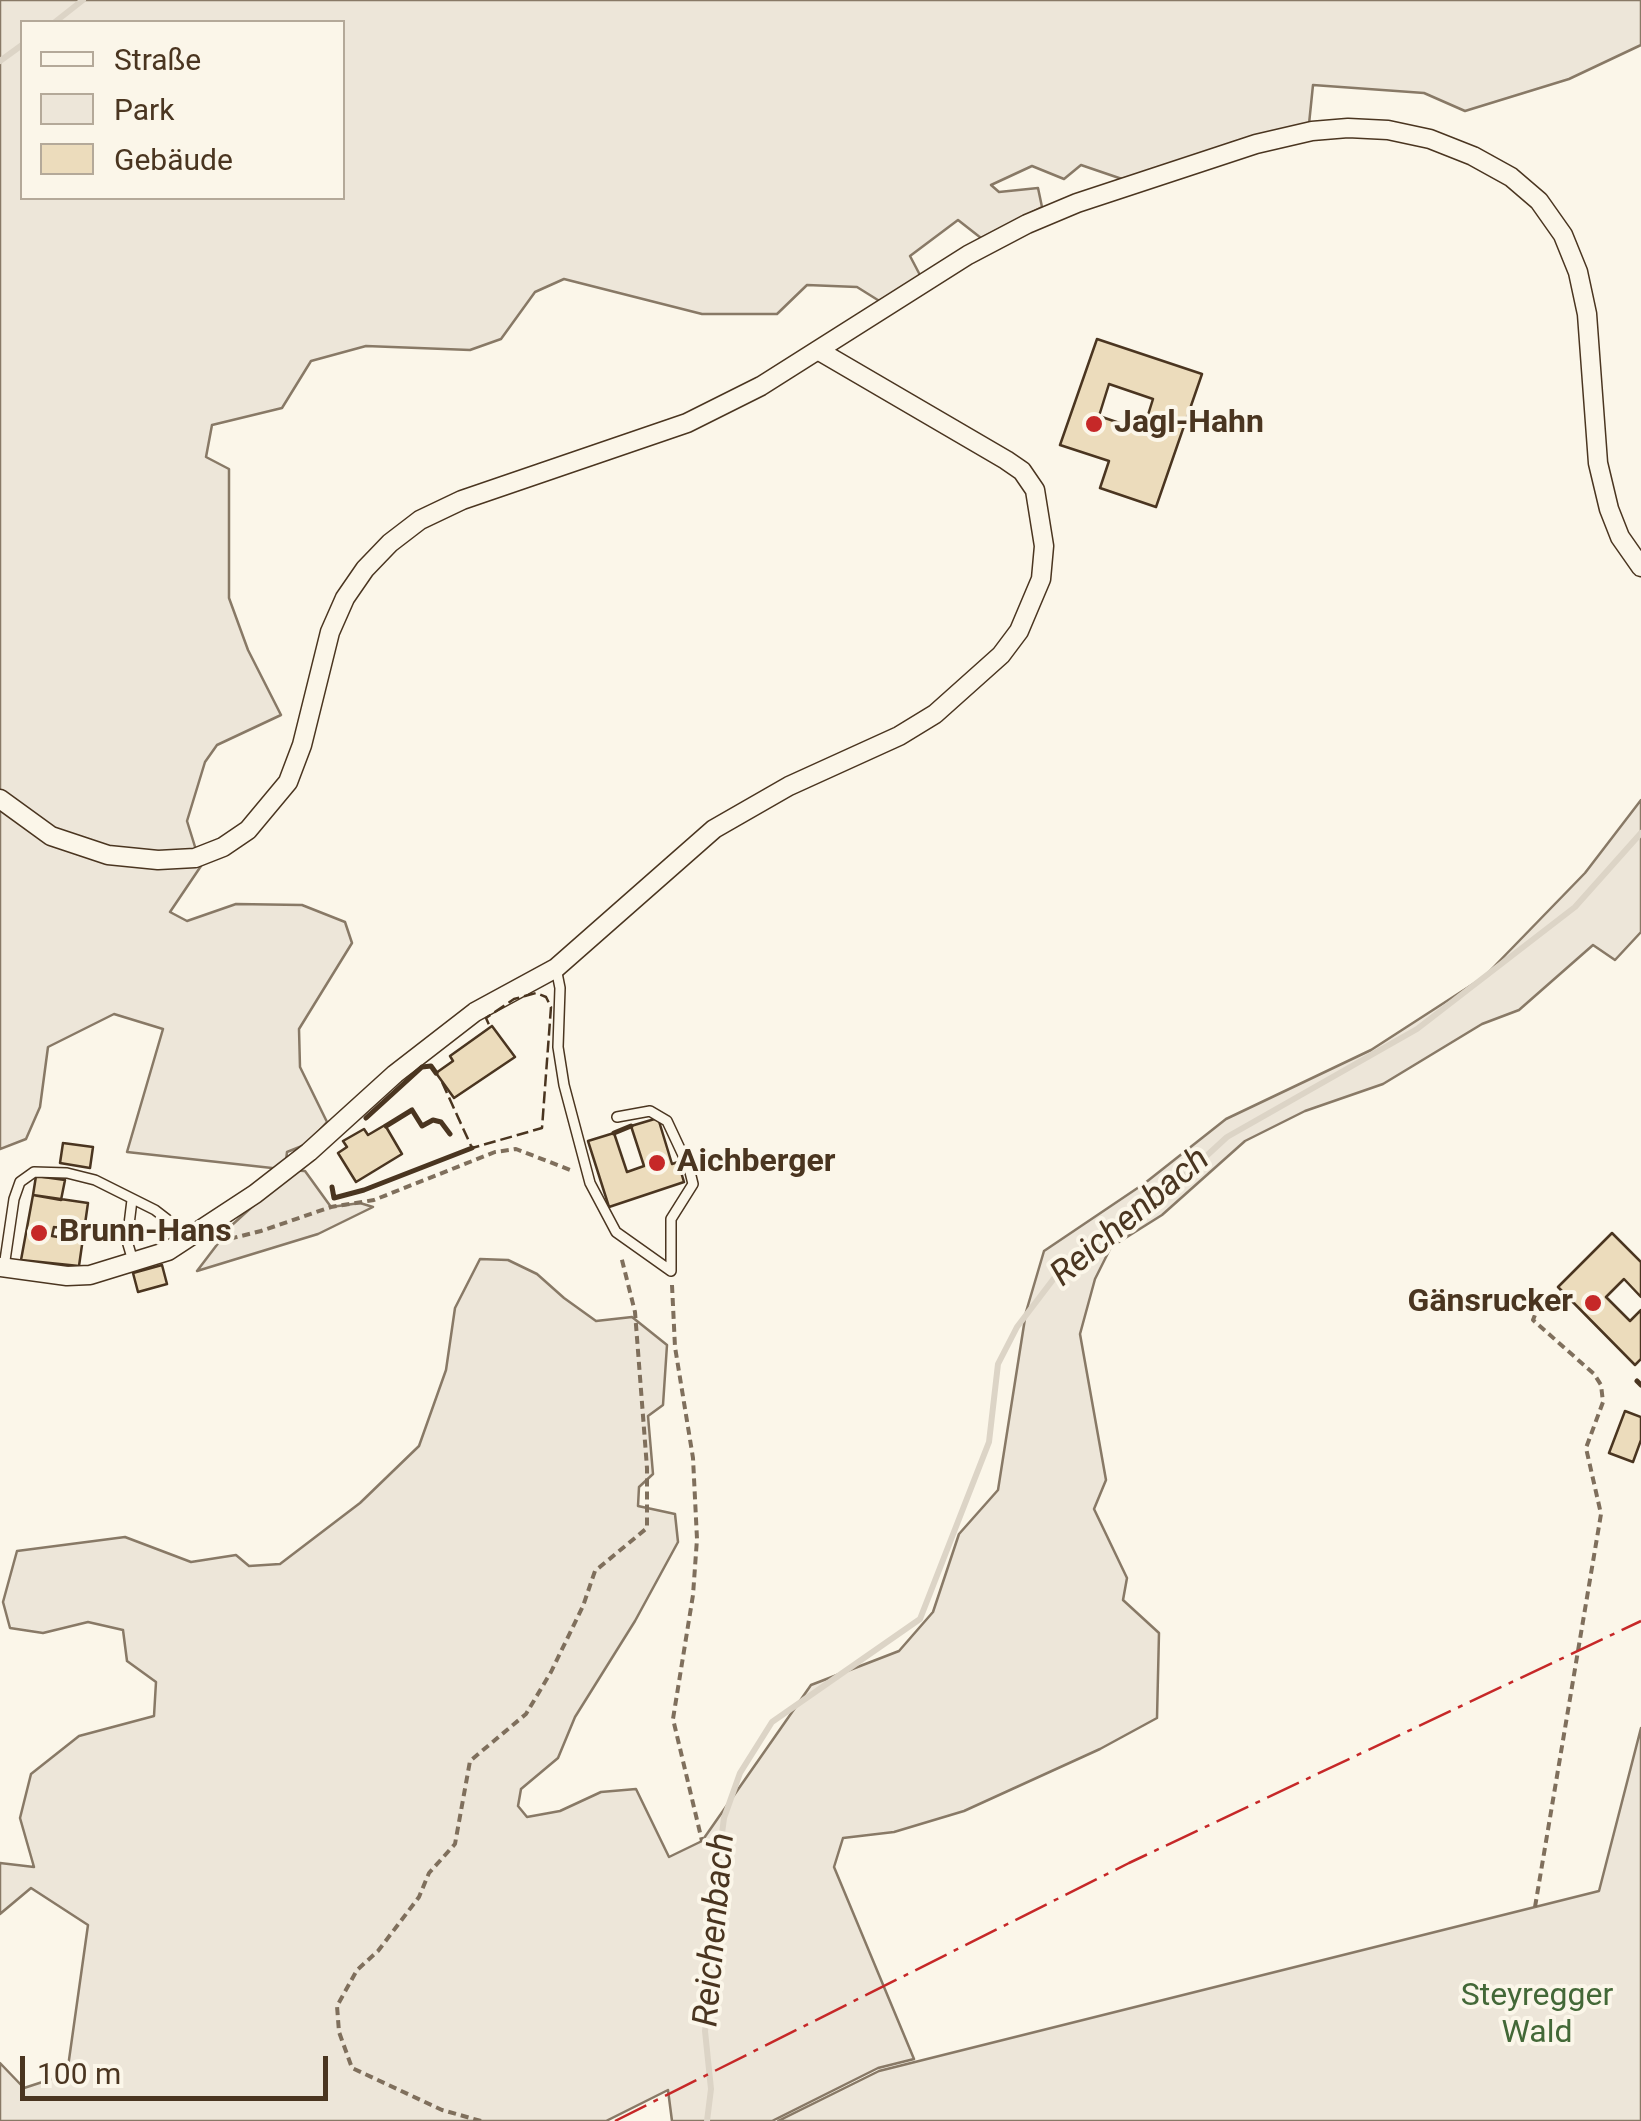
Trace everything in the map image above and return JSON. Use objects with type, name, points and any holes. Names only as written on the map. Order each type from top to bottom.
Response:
[{"type":"street","points":[[0,799],[52,836],[108,855],[158,860],[195,858],[223,846],[248,830],[288,782],[302,745],[330,632],[345,598],[365,569],[420,520],[462,500],[688,424],[821,352],[968,255],[1077,203],[1256,144],[1312,131],[1388,130],[1430,138],[1512,177],[1540,201],[1564,235],[1578,272],[1587,314],[1598,464],[1620,536],[1641,567]]},
{"type":"street","points":[[2,1267],[67,1276],[90,1275],[168,1251],[255,1194],[309,1152],[431,1044],[475,1012],[556,968],[714,829],[747,808],[884,744],[936,714],[1000,655],[1019,631],[1041,579],[1044,546],[1034,490],[1022,471],[821,352]]},
{"type":"lane","points":[[556,968],[560,988],[558,1047],[589,1180],[616,1232],[671,1271]]},
{"type":"lane","points":[[616,1117],[650,1111],[666,1120],[689,1168],[693,1184],[671,1219],[671,1271]]},
{"type":"lane","points":[[2,1267],[14,1199],[20,1182],[34,1172],[68,1173],[95,1180],[155,1210],[190,1237]]},
{"type":"lane","points":[[132,1200],[127,1241],[134,1263]]},
{"type":"path","points":[[215,1242],[330,1207],[374,1200],[495,1152],[516,1150],[539,1156],[589,1180]]},
{"type":"path","points":[[481,2121],[442,2110],[352,2068],[339,2032],[337,2006],[357,1970],[378,1951],[420,1897],[428,1874],[455,1844],[470,1761],[526,1714],[584,1606],[595,1570],[647,1528],[647,1468],[635,1312],[616,1232]]},
{"type":"path","points":[[671,1271],[675,1347],[693,1458],[697,1538],[693,1595],[673,1718],[702,1842]]},
{"type":"path","points":[[1535,1907],[1601,1514],[1586,1448],[1603,1402],[1601,1385],[1594,1374],[1533,1320],[1544,1292]]},
{"type":"green space","points":[[0,0],[1641,0],[1641,45],[1569,79],[1465,111],[1424,93],[1313,85],[1309,124],[1122,179],[1081,165],[1064,179],[1032,166],[991,185],[999,192],[1038,188],[1042,207],[981,238],[958,220],[910,256],[921,277],[881,302],[857,287],[807,285],[777,314],[702,314],[564,279],[535,292],[501,339],[470,350],[366,346],[311,361],[282,408],[212,425],[206,457],[229,469],[229,598],[248,650],[281,715],[217,745],[205,762],[187,821],[201,866],[170,912],[187,921],[236,904],[302,905],[345,922],[352,943],[299,1029],[300,1067],[327,1122],[307,1144],[287,1152],[285,1170],[305,1171],[331,1207],[360,1203],[373,1207],[318,1234],[197,1271],[232,1225],[286,1176],[281,1169],[127,1152],[163,1029],[114,1014],[48,1047],[40,1107],[26,1139],[0,1149]]},
{"type":"green space","points":[[1641,800],[1641,932],[1615,960],[1593,945],[1519,1010],[1482,1024],[1383,1084],[1305,1111],[1245,1141],[1162,1215],[1111,1247],[1095,1279],[1080,1334],[1106,1480],[1094,1509],[1127,1578],[1123,1600],[1159,1633],[1157,1718],[1100,1749],[964,1811],[894,1832],[843,1838],[834,1867],[914,2059],[878,2068],[772,2121],[672,2121],[668,2090],[606,2121],[0,2121],[0,2063],[24,2088],[67,2074],[88,1925],[31,1888],[0,1914],[0,1863],[34,1867],[20,1818],[31,1774],[79,1736],[154,1716],[156,1682],[127,1661],[123,1630],[88,1622],[43,1633],[10,1628],[3,1602],[17,1551],[125,1537],[191,1562],[236,1555],[249,1566],[280,1564],[360,1503],[419,1446],[446,1370],[455,1308],[480,1259],[508,1260],[537,1274],[596,1321],[632,1317],[667,1345],[663,1405],[648,1416],[653,1474],[639,1487],[638,1506],[675,1514],[678,1542],[635,1621],[575,1717],[558,1758],[521,1789],[518,1806],[527,1817],[560,1811],[601,1792],[636,1789],[669,1857],[702,1841],[811,1685],[899,1651],[933,1612],[959,1534],[998,1490],[1026,1312],[1044,1251],[1145,1183],[1226,1119],[1371,1050],[1484,977],[1585,873]]},
{"type":"green space","name":"Steyregger Wald","points":[[1641,1728],[1641,2121],[778,2121],[879,2071],[1599,1891]]},
{"type":"building","name":"Jagl-Hahn","points":[[1097,339],[1202,374],[1156,507],[1100,488],[1109,461],[1060,445]],"holes":[[[1109,384],[1153,399],[1143,431],[1099,416]]]},
{"type":"building","points":[[492,1026],[515,1057],[454,1098],[436,1073],[453,1061],[450,1056]]},
{"type":"building","name":"Aichberger","points":[[658,1118],[672,1164],[678,1162],[684,1182],[609,1207],[588,1141],[614,1133],[627,1172],[644,1166],[631,1126]]},
{"type":"building","points":[[385,1125],[402,1154],[356,1182],[338,1153],[347,1147],[343,1141],[364,1129],[368,1135]]},
{"type":"building","points":[[63,1143],[93,1147],[90,1168],[60,1163]]},
{"type":"building","points":[[36,1176],[65,1180],[61,1200],[33,1195]]},
{"type":"building","name":"Brunn-Hans","points":[[33,1195],[88,1203],[79,1266],[21,1260]],"holes":[[[54,1227],[77,1230],[76,1240],[52,1236]]]},
{"type":"building","name":"Gänsrucker","points":[[1612,1233],[1641,1262],[1641,1297],[1624,1279],[1606,1297],[1630,1321],[1641,1310],[1641,1359],[1635,1365],[1558,1287]]},
{"type":"building","points":[[162,1265],[167,1284],[138,1292],[133,1273]]},
{"type":"building","points":[[1625,1411],[1641,1417],[1641,1440],[1633,1462],[1609,1453]]},
{"type":"waterway","points":[[58,20],[83,0]]},
{"type":"waterway","points":[[0,61],[20,46]]},
{"type":"waterway","name":"Reichenbach","points":[[707,2121],[711,2089],[705,2031],[720,1934],[717,1871],[724,1818],[740,1773],[772,1722],[920,1619],[989,1442],[998,1364],[1017,1327],[1055,1277],[1128,1228],[1227,1137],[1417,1029],[1575,907],[1641,833]]},
{"type":"fence","points":[[442,1082],[472,1148],[542,1128],[551,1007],[546,997],[536,993],[514,999],[486,1018],[490,1027]]},
{"type":"wall","points":[[366,1118],[422,1067],[431,1066],[436,1073]]},
{"type":"wall","points":[[386,1126],[412,1110],[422,1126],[433,1120],[441,1122],[450,1134]]},
{"type":"wall","points":[[614,1133],[631,1126]]},
{"type":"wall","points":[[332,1187],[334,1198],[364,1190],[472,1148]]},
{"type":"wall","points":[[1637,1381],[1641,1385]]},
{"type":"power","points":[[615,2121],[1129,1863],[1641,1621]]},
{"type":"place","name":"Jagl-Hahn","points":[[1094,424]]},
{"type":"place","name":"Aichberger","points":[[657,1163]]},
{"type":"place","name":"Brunn-Hans","points":[[39,1233]]},
{"type":"place","name":"Gänsrucker","points":[[1593,1303]]}]
